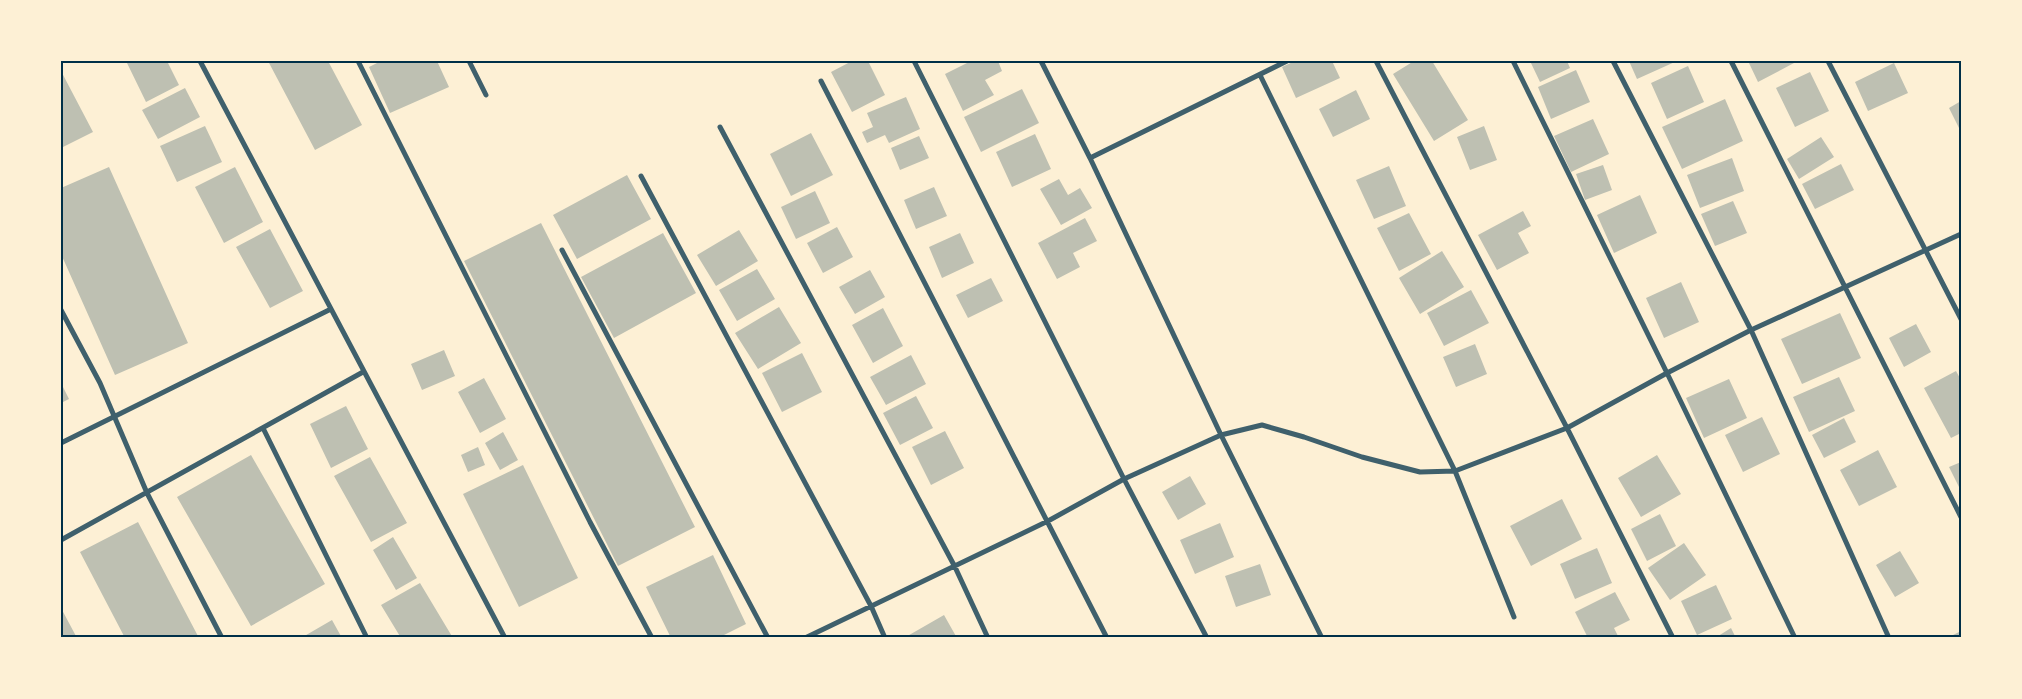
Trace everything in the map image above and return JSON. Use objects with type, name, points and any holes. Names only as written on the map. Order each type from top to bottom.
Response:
[{"type":"street","points":[[200,61],[505,638]]},
{"type":"street","points":[[358,61],[586,513],[652,638]]},
{"type":"street","points":[[469,61],[486,95]]},
{"type":"street","points":[[914,61],[1124,479],[1207,638]]},
{"type":"street","points":[[1041,61],[1090,158],[1221,435],[1322,638]]},
{"type":"street","points":[[1090,158],[1287,61]]},
{"type":"street","points":[[1376,61],[1567,428],[1673,638]]},
{"type":"street","points":[[1513,61],[1796,638]]},
{"type":"street","points":[[1613,61],[1751,330],[1889,638]]},
{"type":"street","points":[[1731,61],[1961,517]]},
{"type":"street","points":[[1828,61],[1961,319]]},
{"type":"street","points":[[1260,75],[1455,471],[1514,617]]},
{"type":"street","points":[[821,81],[1107,638]]},
{"type":"street","points":[[720,127],[955,567],[988,638]]},
{"type":"street","points":[[641,176],[871,606],[885,638]]},
{"type":"street","points":[[805,638],[1048,521],[1124,479],[1221,435],[1262,425],[1304,436],[1362,457],[1420,472],[1455,471],[1567,428],[1667,373],[1751,330],[1961,234]]},
{"type":"street","points":[[562,250],[768,638]]},
{"type":"street","points":[[61,443],[330,309]]},
{"type":"street","points":[[61,310],[100,383],[147,493],[222,638]]},
{"type":"street","points":[[61,540],[363,372]]},
{"type":"street","points":[[263,428],[367,638]]},
{"type":"building","points":[[130,61],[167,61],[179,85],[146,102],[127,63]]},
{"type":"building","points":[[268,61],[328,61],[362,125],[315,150]]},
{"type":"building","points":[[381,61],[437,61],[449,87],[390,113],[369,67]]},
{"type":"building","points":[[852,61],[868,61],[885,95],[852,112],[831,72]]},
{"type":"building","points":[[971,61],[998,61],[1002,71],[985,80],[994,95],[963,111],[945,74]]},
{"type":"building","points":[[1295,61],[1332,61],[1340,78],[1296,98],[1282,67]]},
{"type":"building","points":[[1414,61],[1432,61],[1468,120],[1434,141],[1393,74]]},
{"type":"building","points":[[1530,61],[1567,61],[1570,68],[1540,82]]},
{"type":"building","points":[[1629,61],[1677,61],[1637,79]]},
{"type":"building","points":[[1748,61],[1794,61],[1794,63],[1758,82]]},
{"type":"building","points":[[1894,63],[1908,93],[1868,111],[1855,82]]},
{"type":"building","points":[[1688,66],[1704,102],[1667,119],[1651,83]]},
{"type":"building","points":[[1576,70],[1590,102],[1551,119],[1538,87]]},
{"type":"building","points":[[61,71],[93,132],[61,148]]},
{"type":"building","points":[[1810,72],[1829,111],[1795,127],[1776,88]]},
{"type":"building","points":[[185,88],[200,117],[158,139],[142,110]]},
{"type":"building","points":[[1022,89],[1039,123],[981,152],[964,117]]},
{"type":"building","points":[[1356,90],[1370,119],[1333,137],[1319,109]]},
{"type":"building","points":[[906,97],[920,129],[889,143],[885,135],[867,143],[862,132],[873,127],[867,113]]},
{"type":"building","points":[[1725,99],[1743,141],[1682,169],[1662,127]]},
{"type":"building","points":[[1961,101],[1961,132],[1949,108]]},
{"type":"building","points":[[1593,119],[1609,154],[1571,172],[1554,136]]},
{"type":"building","points":[[205,126],[222,162],[177,182],[160,146]]},
{"type":"building","points":[[1484,126],[1497,160],[1470,170],[1457,137]]},
{"type":"building","points":[[811,133],[833,175],[791,196],[770,154]]},
{"type":"building","points":[[1035,134],[1051,169],[1012,187],[996,152]]},
{"type":"building","points":[[919,136],[929,158],[900,170],[891,148]]},
{"type":"building","points":[[1821,137],[1834,157],[1799,179],[1787,159]]},
{"type":"building","points":[[1732,158],[1744,191],[1700,208],[1687,175]]},
{"type":"building","points":[[1841,164],[1854,190],[1815,209],[1802,184]]},
{"type":"building","points":[[1603,165],[1612,190],[1585,200],[1576,174]]},
{"type":"building","points":[[1389,166],[1406,206],[1374,219],[1356,180]]},
{"type":"building","points":[[109,167],[188,343],[115,375],[61,254],[61,188]]},
{"type":"building","points":[[235,167],[263,222],[224,243],[195,187]]},
{"type":"building","points":[[627,175],[651,219],[577,259],[553,215]]},
{"type":"building","points":[[1059,179],[1068,195],[1080,188],[1092,208],[1061,225],[1040,189]]},
{"type":"building","points":[[934,187],[947,216],[916,229],[904,200]]},
{"type":"building","points":[[815,191],[830,223],[796,239],[781,207]]},
{"type":"building","points":[[1640,195],[1657,233],[1614,253],[1597,215]]},
{"type":"building","points":[[1733,201],[1747,233],[1715,246],[1701,214]]},
{"type":"building","points":[[1523,211],[1531,226],[1518,233],[1529,253],[1497,270],[1478,235]]},
{"type":"building","points":[[1409,213],[1431,254],[1399,271],[1377,228]]},
{"type":"building","points":[[1085,218],[1097,241],[1073,253],[1080,267],[1057,279],[1038,243]]},
{"type":"building","points":[[541,223],[695,527],[618,566],[464,261]]},
{"type":"building","points":[[837,227],[853,257],[823,273],[807,243]]},
{"type":"building","points":[[270,229],[303,291],[270,308],[236,247]]},
{"type":"building","points":[[739,230],[758,261],[716,286],[697,255]]},
{"type":"building","points":[[663,233],[696,293],[614,338],[581,277]]},
{"type":"building","points":[[960,233],[974,263],[942,278],[929,247]]},
{"type":"building","points":[[1442,251],[1464,287],[1420,314],[1399,278]]},
{"type":"building","points":[[757,269],[775,299],[737,321],[719,290]]},
{"type":"building","points":[[870,270],[885,297],[855,314],[839,287]]},
{"type":"building","points":[[991,278],[1003,301],[968,318],[956,295]]},
{"type":"building","points":[[1681,282],[1699,322],[1664,338],[1646,298]]},
{"type":"building","points":[[1471,290],[1489,323],[1444,346],[1427,313]]},
{"type":"building","points":[[779,307],[801,343],[758,369],[735,333]]},
{"type":"building","points":[[883,308],[903,346],[873,363],[852,325]]},
{"type":"building","points":[[1840,313],[1861,358],[1802,384],[1781,339]]},
{"type":"building","points":[[1916,324],[1931,352],[1904,367],[1889,338]]},
{"type":"building","points":[[1475,344],[1487,374],[1456,387],[1443,357]]},
{"type":"building","points":[[444,350],[455,376],[422,390],[411,364]]},
{"type":"building","points":[[802,353],[822,392],[782,412],[762,373]]},
{"type":"building","points":[[911,355],[926,384],[886,405],[870,377]]},
{"type":"building","points":[[1956,371],[1961,380],[1961,433],[1951,438],[1924,388]]},
{"type":"building","points":[[1839,377],[1855,411],[1809,432],[1793,397]]},
{"type":"building","points":[[484,378],[506,419],[480,433],[458,392]]},
{"type":"building","points":[[1729,379],[1747,418],[1704,438],[1686,398]]},
{"type":"building","points":[[61,383],[69,399],[61,403]]},
{"type":"building","points":[[916,396],[933,428],[900,445],[883,413]]},
{"type":"building","points":[[346,406],[368,449],[331,468],[310,424]]},
{"type":"building","points":[[1762,417],[1780,454],[1743,472],[1725,435]]},
{"type":"building","points":[[1844,418],[1856,442],[1824,458],[1812,435]]},
{"type":"building","points":[[945,431],[964,468],[931,485],[912,447]]},
{"type":"building","points":[[503,432],[518,460],[500,470],[485,443]]},
{"type":"building","points":[[478,447],[485,465],[468,472],[461,455]]},
{"type":"building","points":[[1878,450],[1897,487],[1859,506],[1840,470]]},
{"type":"building","points":[[251,455],[325,584],[251,626],[177,497]]},
{"type":"building","points":[[1657,455],[1681,494],[1641,517],[1618,478]]},
{"type":"building","points":[[370,457],[407,523],[371,542],[334,476]]},
{"type":"building","points":[[1961,462],[1961,491],[1949,467]]},
{"type":"building","points":[[523,465],[578,578],[519,607],[463,494]]},
{"type":"building","points":[[1190,476],[1206,504],[1178,520],[1162,492]]},
{"type":"building","points":[[1562,499],[1582,539],[1531,566],[1510,526]]},
{"type":"building","points":[[1660,514],[1676,546],[1647,561],[1631,529]]},
{"type":"building","points":[[138,522],[199,638],[125,638],[80,552]]},
{"type":"building","points":[[1220,523],[1234,557],[1195,574],[1180,540]]},
{"type":"building","points":[[393,537],[417,578],[396,590],[373,550]]},
{"type":"building","points":[[1684,543],[1706,575],[1670,600],[1648,568]]},
{"type":"building","points":[[1597,548],[1612,583],[1575,599],[1560,564]]},
{"type":"building","points":[[1900,551],[1919,583],[1895,597],[1876,565]]},
{"type":"building","points":[[713,555],[746,624],[718,638],[671,638],[646,587]]},
{"type":"building","points":[[1260,564],[1271,595],[1236,607],[1225,576]]},
{"type":"building","points":[[420,583],[453,638],[401,638],[381,605]]},
{"type":"building","points":[[1716,585],[1732,619],[1697,635],[1681,601]]},
{"type":"building","points":[[1615,592],[1630,620],[1614,628],[1619,638],[1588,638],[1575,612]]},
{"type":"building","points":[[61,608],[77,638],[61,638]]},
{"type":"building","points":[[944,615],[957,638],[904,638]]},
{"type":"building","points":[[332,620],[342,638],[301,638]]},
{"type":"building","points":[[1731,628],[1736,638],[1715,638]]},
{"type":"building","points":[[1961,631],[1961,638],[1947,638]]}]
